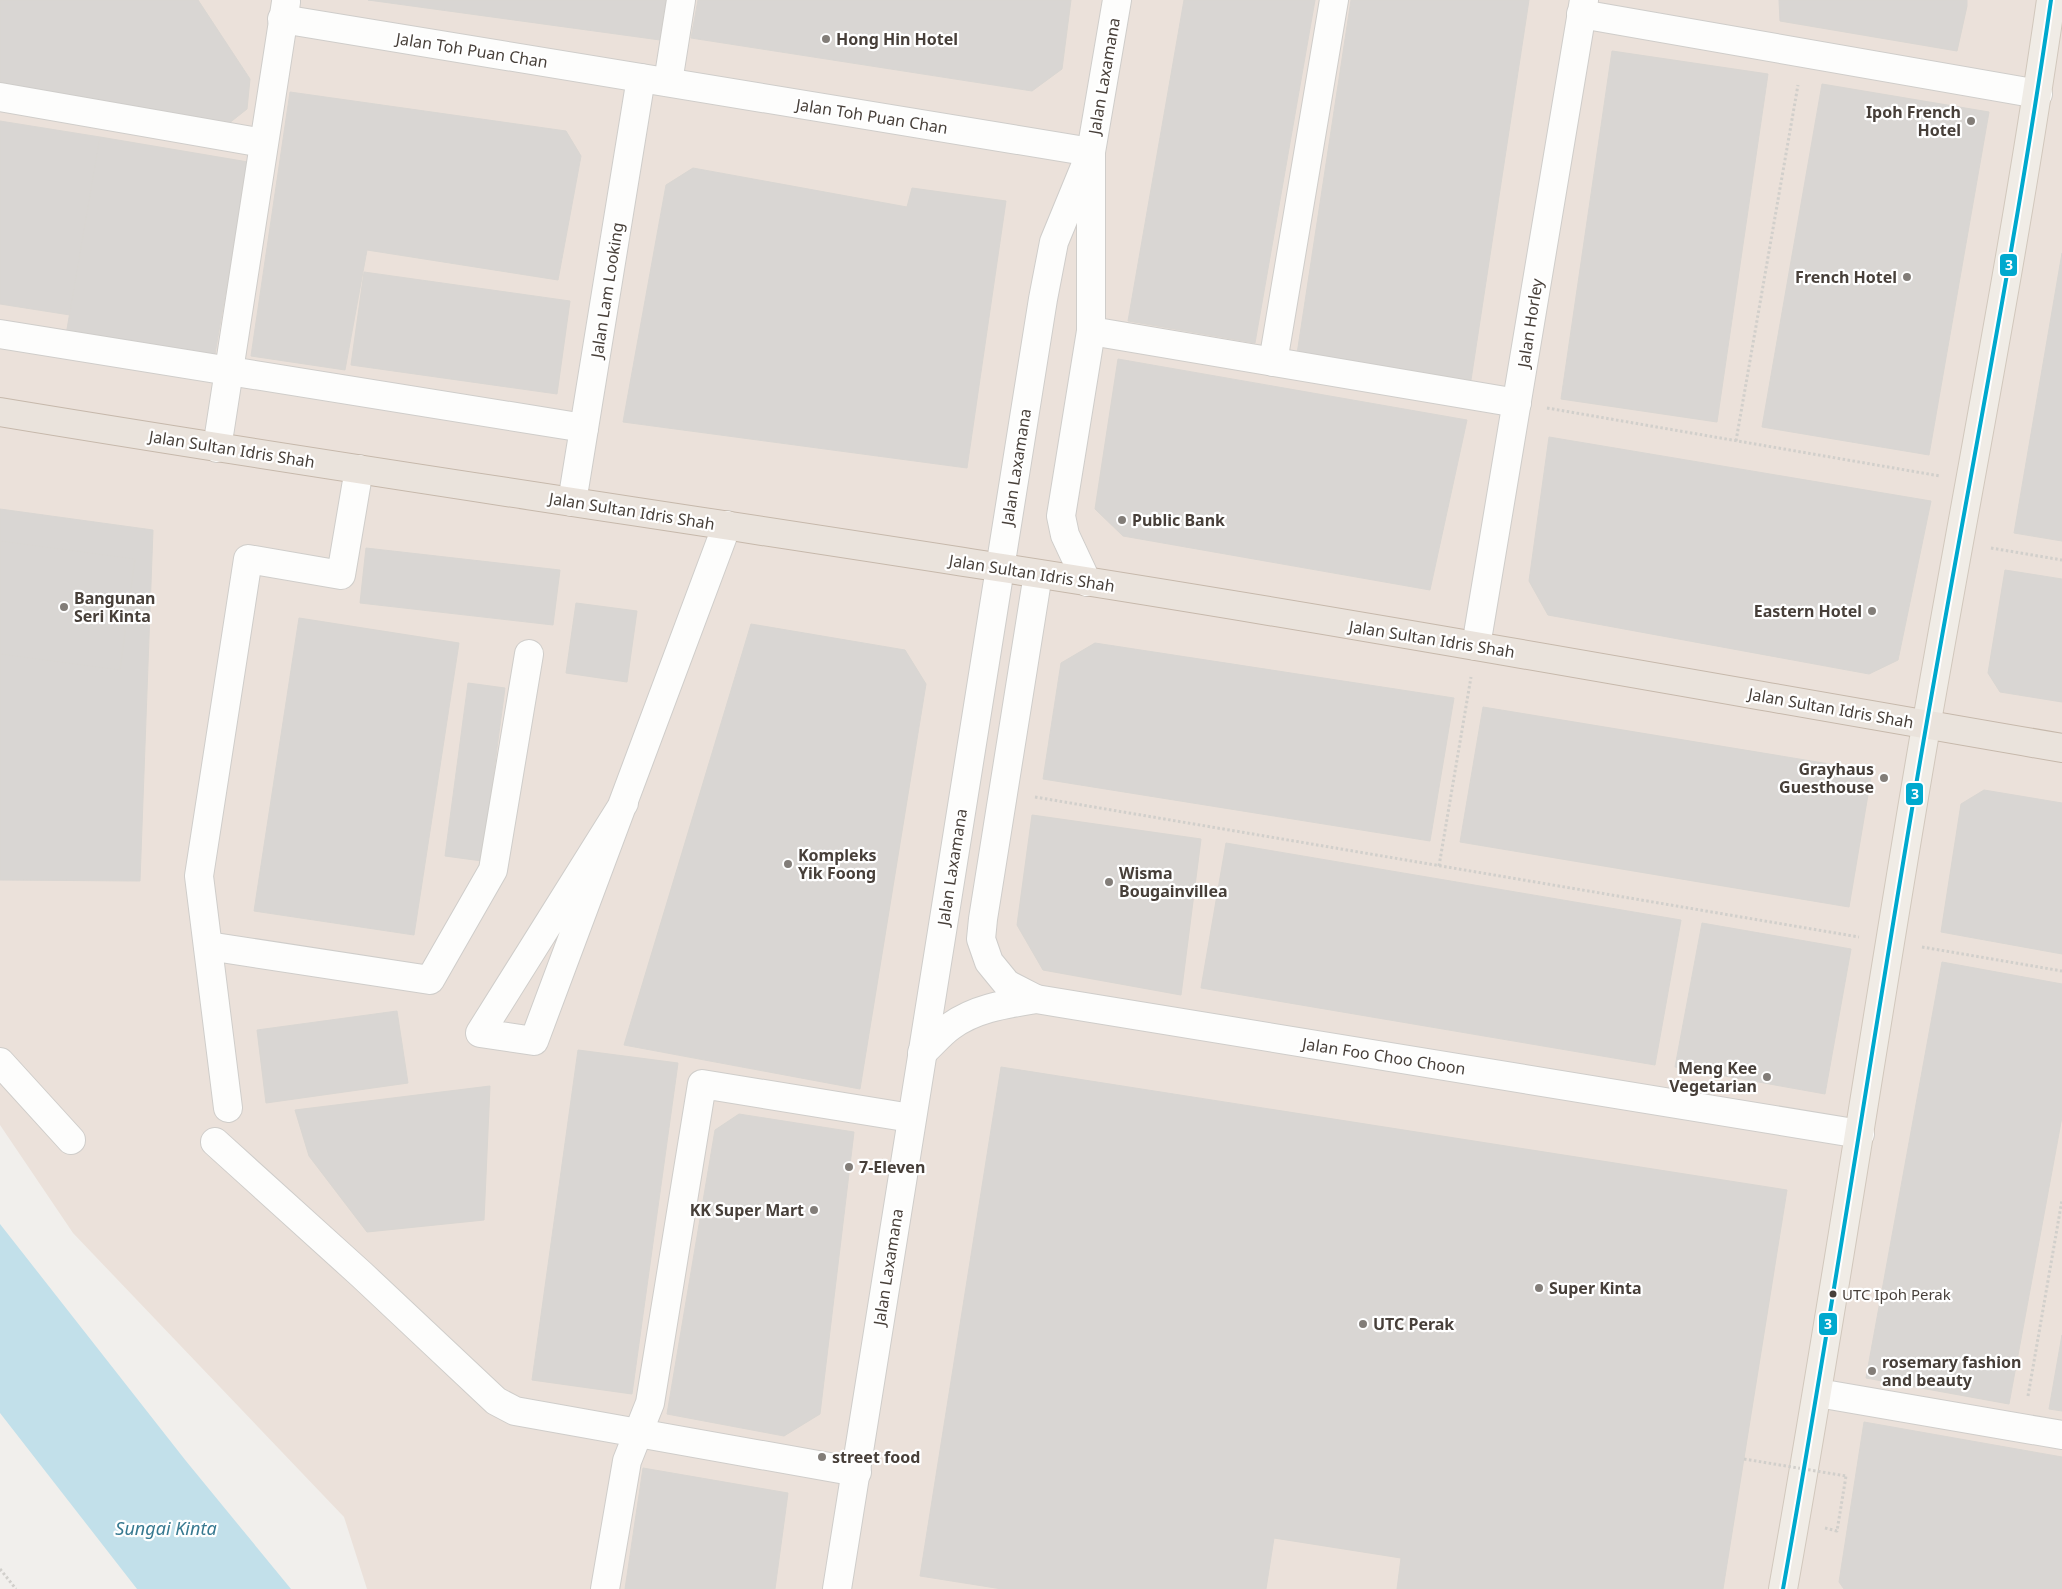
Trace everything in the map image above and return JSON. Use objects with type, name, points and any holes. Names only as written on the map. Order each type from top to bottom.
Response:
[{"type":"highway","name":"Jalan Sultan Idris Shah","points":[[0,412],[217,448],[1038,574],[1476,646],[2062,748]]},
{"type":"main road","points":[[1784,1589],[1818,1393],[1890,942],[2038,94],[2051,0]]},
{"type":"street","points":[[668,82],[680,0]]},
{"type":"street","name":"Jalan Laxamana","points":[[1087,582],[1064,535],[1061,516],[1091,331],[1091,152],[1117,0]]},
{"type":"street","points":[[1273,362],[1334,0]]},
{"type":"street","name":"Jalan Toh Puan Chan","points":[[217,448],[263,143],[279,6],[641,78],[1091,152]]},
{"type":"street","points":[[1582,7],[1804,53],[2038,94]]},
{"type":"street","name":"Jalan Horley","points":[[1476,646],[1582,7]]},
{"type":"street","name":"Jalan Lam Looking","points":[[572,502],[641,78]]},
{"type":"street","points":[[0,97],[263,143]]},
{"type":"street","name":"Jalan Laxamana","points":[[837,1589],[1043,298],[1054,242],[1091,152]]},
{"type":"street","points":[[1091,331],[1517,403]]},
{"type":"street","points":[[0,334],[584,428]]},
{"type":"street","points":[[228,1108],[199,876],[248,559],[341,575],[359,469]]},
{"type":"street","points":[[624,803],[480,1034],[534,1041],[624,803],[728,525]]},
{"type":"street","points":[[1036,999],[1007,984],[989,962],[981,939],[1038,574]]},
{"type":"street","points":[[208,946],[430,980],[493,870],[529,654]]},
{"type":"street","name":"Jalan Foo Choo Choon","points":[[922,1052],[951,1026],[974,1012],[1036,999],[1860,1134]]},
{"type":"street","points":[[0,1062],[71,1140]]},
{"type":"street","points":[[605,1589],[627,1461],[650,1402],[702,1084],[911,1118]]},
{"type":"street","points":[[215,1142],[354,1268],[496,1401],[515,1411],[857,1472]]},
{"type":"street","points":[[1818,1393],[2062,1435]]},
{"type":"path","points":[[1736,441],[1804,53]]},
{"type":"path","points":[[1517,403],[1970,482]]},
{"type":"path","points":[[1960,543],[2062,560]]},
{"type":"path","points":[[1439,866],[1476,646]]},
{"type":"path","points":[[1004,792],[2062,971]]},
{"type":"path","points":[[2023,1428],[2062,1200]]},
{"type":"path","points":[[1744,1459],[1846,1476],[1837,1531]]},
{"type":"path","points":[[0,1569],[16,1589]]},
{"type":"shaded area","points":[[0,0],[2062,0],[2062,1589],[367,1589],[344,1517],[73,1233],[0,1125]]},
{"type":"water","name":"Sungai Kinta","points":[[0,1224],[186,1461],[291,1589],[137,1589],[0,1413]]},
{"type":"building","points":[[0,0],[198,0],[250,79],[247,109],[228,124],[0,83]]},
{"type":"building","points":[[368,0],[666,0],[660,40]]},
{"type":"building","points":[[698,0],[1071,0],[1062,69],[1032,91],[691,38]]},
{"type":"building","points":[[1184,0],[1315,0],[1255,343],[1128,321]]},
{"type":"building","points":[[1351,0],[1529,0],[1471,380],[1297,354]]},
{"type":"building","points":[[1779,0],[1967,0],[1967,6],[1957,51],[1780,21]]},
{"type":"building","points":[[1612,51],[1768,74],[1717,422],[1561,399]]},
{"type":"building","points":[[1822,84],[1989,112],[1929,455],[1762,427]]},
{"type":"building","points":[[290,92],[566,131],[581,156],[558,280],[367,250],[345,370],[251,356]]},
{"type":"building","points":[[0,121],[100,137],[70,315],[0,304]]},
{"type":"building","points":[[100,137],[248,162],[214,360],[66,335]]},
{"type":"building","points":[[693,168],[907,207],[912,188],[1006,201],[967,468],[623,422],[666,185]]},
{"type":"building","points":[[2062,253],[2062,541],[2014,533]]},
{"type":"building","points":[[364,272],[570,301],[557,394],[351,365]]},
{"type":"building","points":[[1118,359],[1467,420],[1430,590],[1123,536],[1095,509]]},
{"type":"building","points":[[1549,437],[1931,501],[1898,660],[1869,674],[1548,615],[1529,581]]},
{"type":"building","points":[[0,509],[153,530],[140,881],[0,880]]},
{"type":"building","name":"Bangunan Seri Kinta","points":[[0,541],[135,559],[120,670],[0,654]]},
{"type":"building","points":[[366,548],[560,570],[553,625],[360,603]]},
{"type":"building","points":[[2005,570],[2062,579],[2062,702],[2000,692],[1988,673]]},
{"type":"building","points":[[576,603],[637,611],[627,682],[566,673]]},
{"type":"building","points":[[299,618],[459,643],[414,935],[254,911]]},
{"type":"building","name":"Kompleks Yik Foong","points":[[751,624],[905,650],[926,684],[860,1089],[624,1045]]},
{"type":"building","points":[[1095,643],[1454,698],[1430,841],[1043,779],[1061,663]]},
{"type":"building","points":[[468,683],[505,688],[482,861],[445,856]]},
{"type":"building","points":[[1483,707],[1872,771],[1849,907],[1460,842]]},
{"type":"building","points":[[1984,790],[2062,803],[2062,954],[1941,932],[1961,804]]},
{"type":"building","name":"Wisma Bougainvillea","points":[[1032,815],[1201,839],[1181,995],[1043,970],[1017,925]]},
{"type":"building","points":[[1226,843],[1681,920],[1655,1065],[1201,988]]},
{"type":"building","points":[[1702,923],[1851,949],[1825,1094],[1675,1067]]},
{"type":"building","points":[[1942,962],[2062,984],[2062,1117],[2009,1404],[1866,1378]]},
{"type":"building","points":[[397,1011],[408,1083],[266,1103],[257,1030]]},
{"type":"building","points":[[578,1050],[678,1063],[632,1394],[532,1380]]},
{"type":"building","name":"UTC Perak","points":[[1001,1067],[1787,1190],[1723,1589],[1397,1589],[1401,1558],[1274,1538],[1266,1589],[1002,1589],[920,1576]]},
{"type":"building","points":[[490,1086],[484,1220],[367,1232],[309,1156],[295,1110]]},
{"type":"building","points":[[739,1114],[854,1132],[820,1414],[784,1436],[667,1414],[715,1130]]},
{"type":"building","points":[[2062,1335],[2062,1411],[2049,1409]]},
{"type":"building","points":[[1864,1422],[2062,1457],[2062,1589],[1844,1589],[1839,1582]]},
{"type":"building","points":[[643,1468],[788,1493],[775,1589],[625,1589]]},
{"type":"transit line","name":"3","points":[[1783,1589],[1922,750],[2022,188],[2051,0]]},
{"type":"place","name":"Hong Hin Hotel","points":[[826,39]]},
{"type":"place","name":"Ipoh French Hotel","points":[[1971,121]]},
{"type":"place","name":"French Hotel","points":[[1907,277]]},
{"type":"place","name":"Public Bank","points":[[1122,520]]},
{"type":"place","name":"Bangunan Seri Kinta","points":[[64,607]]},
{"type":"place","name":"Eastern Hotel","points":[[1872,611]]},
{"type":"place","name":"Grayhaus Guesthouse","points":[[1884,778]]},
{"type":"place","name":"Kompleks Yik Foong","points":[[788,864]]},
{"type":"place","name":"Wisma Bougainvillea","points":[[1109,882]]},
{"type":"place","name":"Meng Kee Vegetarian","points":[[1767,1077]]},
{"type":"place","name":"7-Eleven","points":[[849,1167]]},
{"type":"place","name":"KK Super Mart","points":[[814,1210]]},
{"type":"place","name":"Super Kinta","points":[[1539,1288]]},
{"type":"place","name":"UTC Ipoh Perak","points":[[1833,1294]]},
{"type":"place","name":"UTC Perak","points":[[1363,1324]]},
{"type":"place","name":"rosemary fashion and beauty","points":[[1872,1371]]},
{"type":"place","name":"street food","points":[[822,1457]]}]
